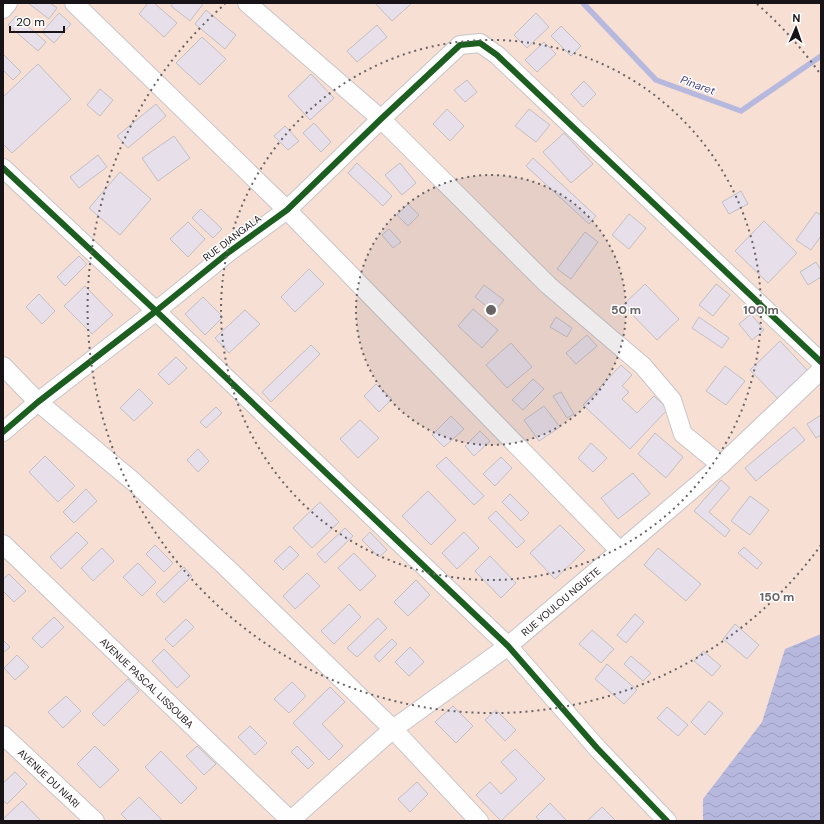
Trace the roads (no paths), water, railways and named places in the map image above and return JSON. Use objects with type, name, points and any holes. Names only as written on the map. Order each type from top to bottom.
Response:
[{"type":"street","points":[[3,9],[8,3]]},
{"type":"street","points":[[74,3],[287,210],[620,551]]},
{"type":"street","points":[[247,3],[381,119],[548,285],[643,366],[672,400],[683,434],[721,465]]},
{"type":"street","name":"RUE DIANGALA","points":[[3,432],[38,402],[156,311],[229,252],[287,210],[460,45],[480,43],[496,55],[821,362]]},
{"type":"street","points":[[3,168],[156,311],[508,646],[597,748],[667,821]]},
{"type":"street","points":[[3,366],[38,402],[135,482],[227,568],[393,729],[479,821]]},
{"type":"street","name":"RUE YOULOU NGUETE","points":[[290,821],[393,729],[508,646],[620,551],[721,465],[821,370]]},
{"type":"street","name":"AVENUE PASCAL LISSOUBA","points":[[3,544],[290,821]]},
{"type":"street","name":"AVENUE DU NIARI","points":[[3,735],[95,821]]},
{"type":"water","points":[[821,634],[821,821],[703,821],[703,799],[762,722],[785,649]]},
{"type":"waterway","name":"Pinaret","points":[[583,3],[656,80],[741,111],[821,56]]}]
